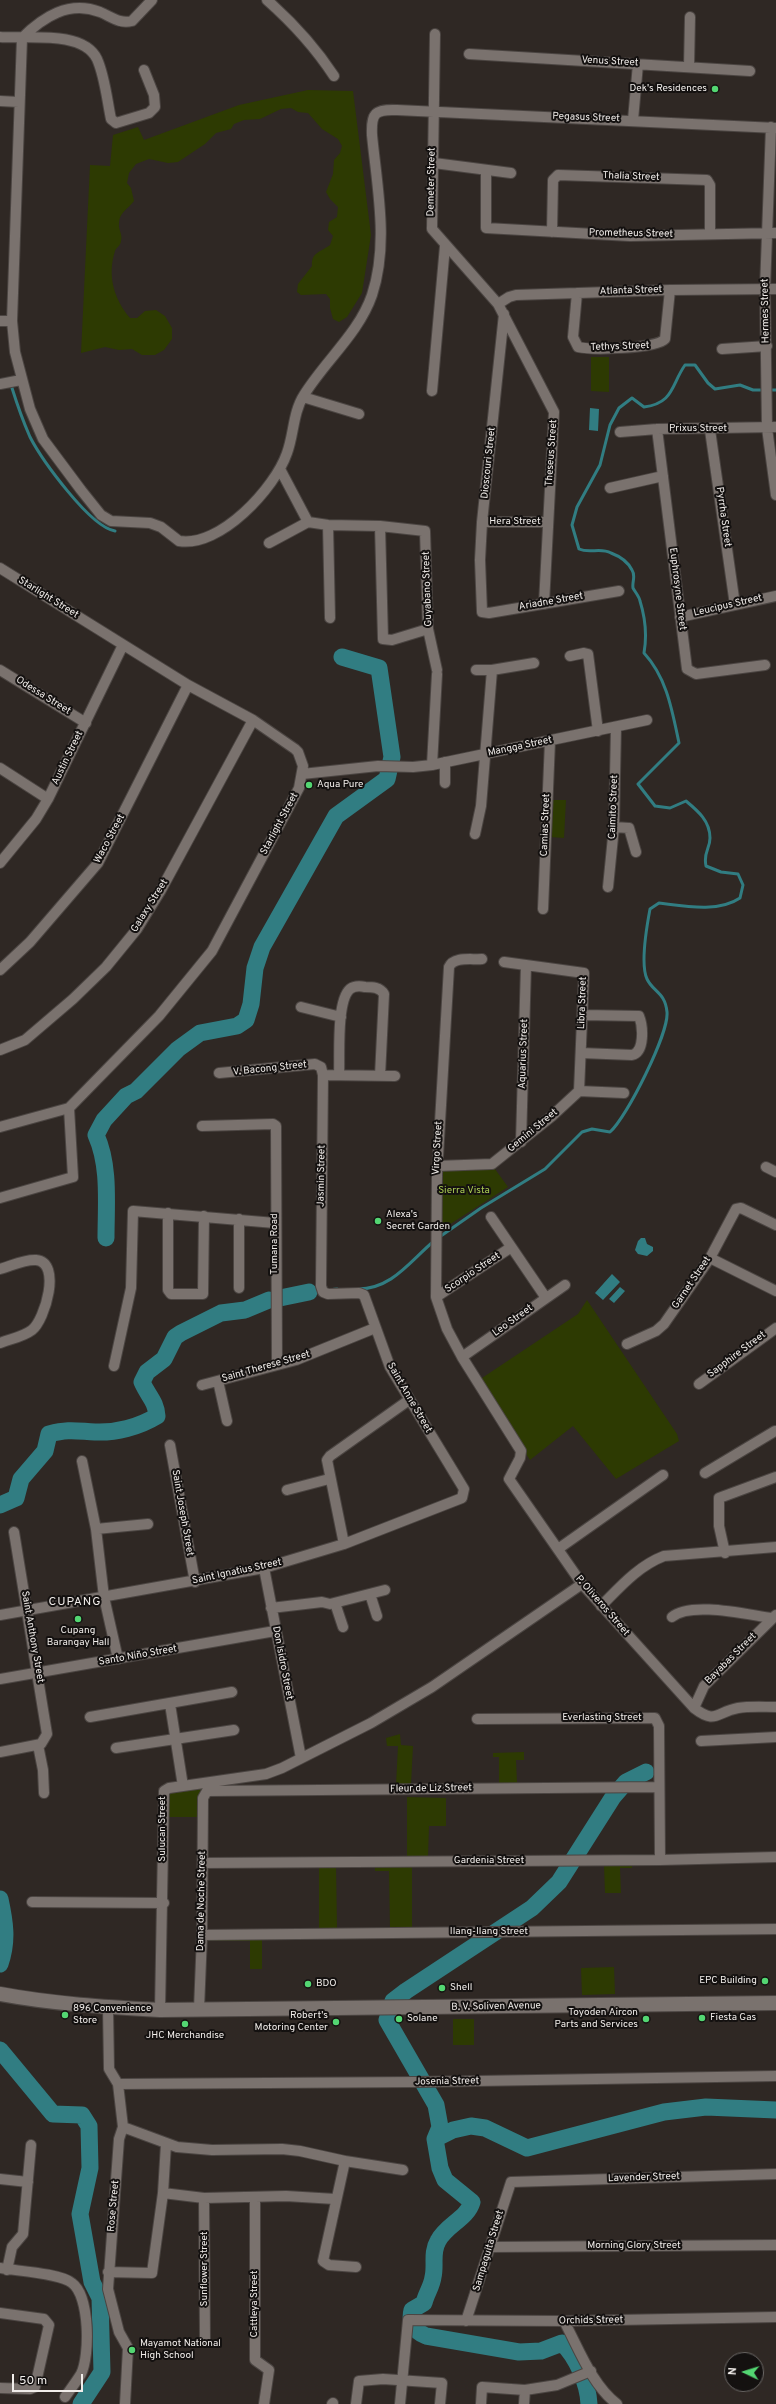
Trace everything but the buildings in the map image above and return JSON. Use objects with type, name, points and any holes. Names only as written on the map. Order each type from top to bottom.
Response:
[{"type":"main road","name":"B. V. Soliven Avenue","points":[[0,1994],[34,2000],[108,2008],[160,2010],[776,2003]]},
{"type":"street","points":[[152,0],[132,21],[127,22],[115,20],[87,7],[75,6],[65,8],[45,17],[22,38],[18,102],[12,321],[15,352],[21,380],[30,409],[43,439],[101,515],[111,521],[150,523],[161,527],[179,541],[204,539],[228,527],[268,486],[280,469],[288,452],[292,428],[303,397],[359,414]]},
{"type":"street","points":[[267,0],[290,21],[318,51],[334,76]]},
{"type":"street","points":[[689,67],[690,17]]},
{"type":"street","name":"Demeter Street","points":[[435,34],[432,112],[434,163],[431,227],[445,246],[498,304]]},
{"type":"street","points":[[0,37],[63,39],[87,47],[96,59],[111,119],[116,123],[153,111],[156,102],[144,70]]},
{"type":"street","name":"Venus Street","points":[[469,54],[750,71]]},
{"type":"street","points":[[633,120],[638,64]]},
{"type":"street","points":[[0,101],[18,102]]},
{"type":"street","name":"Pegasus Street","points":[[303,397],[355,326],[372,295],[381,229],[372,124],[373,117],[381,110],[774,125]]},
{"type":"street","name":"Hermes Street","points":[[774,125],[771,233],[765,289],[768,395],[772,428],[776,495]]},
{"type":"street","points":[[434,163],[486,171],[510,172]]},
{"type":"street","name":"Prometheus Street","points":[[486,171],[486,227],[630,236],[771,233]]},
{"type":"street","name":"Thalia Street","points":[[552,232],[553,180],[558,175],[707,180],[710,184],[710,234]]},
{"type":"street","points":[[432,391],[445,246]]},
{"type":"street","name":"Atlanta Street","points":[[498,304],[509,297],[516,296],[670,290],[776,289]]},
{"type":"street","name":"Tethys Street","points":[[577,293],[573,337],[578,347],[642,346],[656,345],[665,339],[670,290]]},
{"type":"street","name":"Theseus Street","points":[[498,304],[554,412],[547,522],[544,604]]},
{"type":"street","name":"Dioscouri Street","points":[[482,612],[480,560],[482,522],[504,314]]},
{"type":"street","points":[[0,321],[12,321]]},
{"type":"street","points":[[722,349],[766,346]]},
{"type":"street","points":[[0,384],[21,380]]},
{"type":"street","name":"Prixus Street","points":[[620,432],[657,429],[710,430],[772,428]]},
{"type":"street","name":"Euphrosyne Street","points":[[657,429],[687,669],[696,674],[764,665]]},
{"type":"street","name":"Pyrrha Street","points":[[710,430],[736,605]]},
{"type":"street","points":[[280,469],[308,522]]},
{"type":"street","points":[[610,488],[663,476]]},
{"type":"street","points":[[269,543],[308,522],[328,525],[380,526],[383,639],[392,640],[428,629]]},
{"type":"street","name":"Hera Street","points":[[482,522],[547,522]]},
{"type":"street","points":[[328,525],[330,618]]},
{"type":"street","name":"Guyabano Street","points":[[380,526],[426,532],[428,629],[437,672],[432,765]]},
{"type":"street","name":"Starlight Street","points":[[0,568],[188,685],[253,720],[298,752],[302,774],[299,788],[212,951],[159,1016],[69,1108]]},
{"type":"street","name":"Ariadne Street","points":[[482,612],[544,604],[619,591]]},
{"type":"street","name":"Leucipus Street","points":[[680,617],[776,596]]},
{"type":"street","name":"Austin Street","points":[[0,863],[36,819],[48,799],[123,645]]},
{"type":"street","points":[[570,656],[584,653],[588,654],[598,731]]},
{"type":"street","points":[[476,670],[492,670],[534,663]]},
{"type":"street","name":"Odessa Street","points":[[0,670],[86,723]]},
{"type":"street","points":[[475,834],[481,806],[484,754],[492,670]]},
{"type":"street","name":"Waco Street","points":[[0,970],[30,942],[98,863],[188,685]]},
{"type":"street","name":"Galaxy Street","points":[[0,1050],[25,1040],[73,999],[106,967],[138,929],[161,890],[253,720]]},
{"type":"street","name":"Mangga Street","points":[[302,774],[432,765],[647,720]]},
{"type":"street","name":"Caimito Street","points":[[608,887],[614,827],[616,727]]},
{"type":"street","name":"Camias Street","points":[[543,909],[550,741]]},
{"type":"street","points":[[445,762],[445,783]]},
{"type":"street","points":[[0,768],[48,799]]},
{"type":"street","points":[[614,827],[629,828],[636,852]]},
{"type":"street","name":"Virgo Street","points":[[477,1380],[462,1358],[447,1329],[436,1297],[436,1230],[437,1166],[449,967],[453,962],[458,960],[482,959]]},
{"type":"street","name":"Libra Street","points":[[504,962],[584,973],[579,1090]]},
{"type":"street","name":"Aquarius Street","points":[[521,1142],[526,965]]},
{"type":"street","points":[[339,1075],[341,1017],[344,999],[350,989],[357,986],[378,988],[383,992],[380,1076]]},
{"type":"street","points":[[302,1007],[341,1017]]},
{"type":"street","points":[[581,1053],[635,1054],[641,1047],[640,1019],[636,1015],[582,1015]]},
{"type":"street","name":"V. Bacong Street","points":[[219,1073],[315,1064],[322,1071],[339,1075],[395,1076]]},
{"type":"street","name":"Jasmin Street","points":[[322,1071],[322,1289]]},
{"type":"street","points":[[579,1090],[624,1093]]},
{"type":"street","name":"Gemini Street","points":[[437,1166],[490,1165],[521,1142],[579,1090]]},
{"type":"street","points":[[0,1127],[69,1108],[73,1177],[0,1198]]},
{"type":"street","name":"Tumana Road","points":[[202,1126],[275,1124],[277,1365]]},
{"type":"street","points":[[766,1167],[776,1172]]},
{"type":"street","name":"Garnet Street","points":[[627,1344],[656,1331],[664,1324],[710,1258],[736,1209],[741,1208],[776,1226]]},
{"type":"street","points":[[114,1366],[131,1288],[133,1211],[275,1223]]},
{"type":"street","points":[[168,1213],[168,1290],[171,1294],[203,1294],[204,1216]]},
{"type":"street","points":[[491,1217],[510,1248],[546,1298]]},
{"type":"street","points":[[239,1219],[239,1288]]},
{"type":"street","name":"Scorpio Street","points":[[436,1297],[510,1248]]},
{"type":"street","points":[[710,1258],[776,1292]]},
{"type":"street","points":[[0,1269],[30,1261],[40,1261],[44,1264],[49,1280],[50,1292],[40,1319],[31,1331],[0,1343]]},
{"type":"street","name":"Leo Street","points":[[462,1358],[565,1285]]},
{"type":"street","name":"Saint Anne Street","points":[[322,1289],[362,1294],[390,1367],[464,1489],[464,1495]]},
{"type":"street","name":"Saint Therese Street","points":[[202,1385],[296,1360],[375,1328]]},
{"type":"street","name":"Sapphire Street","points":[[699,1384],[776,1328]]},
{"type":"street","name":"P. Oliveros Street","points":[[477,1380],[521,1451],[520,1458],[509,1479],[582,1584],[694,1708],[707,1717],[716,1717],[736,1708],[776,1707]]},
{"type":"street","points":[[218,1381],[227,1421]]},
{"type":"street","points":[[344,1544],[326,1462],[330,1456],[409,1400]]},
{"type":"street","points":[[705,1473],[775,1431]]},
{"type":"street","name":"Saint Joseph Street","points":[[170,1445],[195,1582]]},
{"type":"street","points":[[82,1460],[96,1529],[104,1597],[118,1659]]},
{"type":"street","points":[[558,1549],[663,1475]]},
{"type":"street","points":[[725,1552],[718,1526],[719,1498],[776,1477]]},
{"type":"street","points":[[287,1490],[329,1479]]},
{"type":"street","name":"Saint Ignatius Street","points":[[0,1615],[27,1609],[195,1582],[264,1568],[344,1544],[462,1498],[464,1495]]},
{"type":"street","points":[[96,1529],[148,1524]]},
{"type":"street","name":"Saint Anthony Street","points":[[14,1532],[39,1674],[47,1734],[41,1743],[44,1793]]},
{"type":"street","points":[[601,1606],[632,1575],[652,1561],[678,1555],[776,1547]]},
{"type":"street","name":"Don Isidro Street","points":[[264,1568],[275,1631],[301,1758]]},
{"type":"street","name":"Sulucan Street","points":[[160,2010],[164,1903],[162,1795],[166,1789],[266,1774],[301,1758],[371,1722],[432,1687],[582,1584]]},
{"type":"street","points":[[271,1608],[322,1602],[335,1603],[385,1590]]},
{"type":"street","points":[[370,1594],[377,1616]]},
{"type":"street","points":[[335,1603],[343,1627]]},
{"type":"street","points":[[672,1617],[686,1610],[699,1609],[774,1617]]},
{"type":"street","name":"Bayabas Street","points":[[694,1708],[704,1686],[774,1617]]},
{"type":"street","name":"Santo Niño Street","points":[[0,1679],[39,1674],[275,1631]]},
{"type":"street","points":[[90,1717],[232,1692]]},
{"type":"street","points":[[170,1704],[183,1786]]},
{"type":"street","name":"Everlasting Street","points":[[477,1719],[652,1717],[659,1722],[660,1860]]},
{"type":"street","points":[[116,1748],[234,1730]]},
{"type":"street","points":[[701,1741],[776,1737]]},
{"type":"street","points":[[0,1752],[41,1743]]},
{"type":"street","name":"Fleur de Liz Street","points":[[205,1793],[209,1790],[412,1790],[606,1786],[659,1787]]},
{"type":"street","name":"Dama de Noche Street","points":[[199,2009],[205,1793]]},
{"type":"street","name":"Gardenia Street","points":[[203,1863],[660,1860],[776,1857]]},
{"type":"street","points":[[32,1902],[164,1903]]},
{"type":"street","name":"Ilang-Ilang Street","points":[[202,1935],[776,1929]]},
{"type":"street","name":"Rose Street","points":[[108,2008],[109,2069],[118,2084],[123,2127],[119,2139],[108,2272],[108,2289],[119,2332],[128,2348],[125,2404]]},
{"type":"street","name":"Josenia Street","points":[[118,2084],[429,2082],[776,2076]]},
{"type":"street","points":[[123,2127],[177,2147],[212,2150],[300,2151],[345,2161],[403,2170]]},
{"type":"street","points":[[108,2272],[152,2273],[163,2193],[166,2144]]},
{"type":"street","points":[[31,2145],[23,2234],[20,2240],[12,2248],[4,2269],[59,2278],[72,2282],[78,2291],[83,2303],[87,2337],[81,2373],[65,2397]]},
{"type":"street","points":[[345,2161],[335,2199],[323,2260],[329,2265],[356,2267]]},
{"type":"street","name":"Lavender Street","points":[[512,2181],[776,2174]]},
{"type":"street","points":[[0,2179],[28,2182]]},
{"type":"street","name":"Sampaguita Street","points":[[466,2322],[492,2247],[508,2186],[512,2181]]},
{"type":"street","points":[[163,2193],[204,2198],[286,2196],[335,2199]]},
{"type":"street","name":"Cattleya Street","points":[[255,2197],[255,2360],[269,2370],[264,2404]]},
{"type":"street","name":"Sunflower Street","points":[[204,2198],[205,2341]]},
{"type":"street","name":"Morning Glory Street","points":[[492,2247],[776,2245]]},
{"type":"street","points":[[0,2313],[47,2321],[49,2325],[35,2387],[0,2388]]},
{"type":"street","name":"Orchids Street","points":[[402,2380],[411,2320],[466,2322],[776,2317]]},
{"type":"street","points":[[564,2321],[584,2374],[617,2404]]},
{"type":"street","points":[[481,2404],[482,2387],[525,2390],[557,2385],[584,2374]]},
{"type":"street","points":[[356,2404],[357,2385],[361,2380],[402,2380],[442,2383],[440,2404]]},
{"type":"street","points":[[400,2404],[402,2380]]},
{"type":"street","points":[[524,2404],[525,2390]]},
{"type":"green space","points":[[308,90],[353,91],[371,235],[362,293],[347,317],[339,322],[333,319],[330,308],[330,299],[326,294],[301,295],[297,292],[298,284],[312,266],[313,258],[317,253],[330,245],[333,236],[328,230],[329,222],[337,217],[338,207],[330,199],[326,192],[333,174],[334,160],[340,153],[342,146],[338,139],[322,129],[308,113],[298,112],[291,108],[281,109],[260,119],[244,120],[234,124],[231,129],[216,133],[205,144],[178,162],[168,163],[149,159],[136,164],[129,173],[127,183],[131,188],[134,201],[120,216],[119,225],[121,239],[120,244],[115,251],[112,278],[116,295],[124,311],[130,318],[137,318],[145,311],[156,310],[165,316],[172,328],[172,339],[164,350],[155,355],[142,355],[132,349],[119,350],[105,347],[81,353],[90,165],[110,166],[113,135],[138,127],[144,140],[239,105]]},
{"type":"green space","points":[[591,357],[609,357],[609,392],[591,391]]},
{"type":"green space","points":[[552,800],[566,800],[564,838],[550,837]]},
{"type":"green space","name":"Sierra Vista","points":[[495,1169],[508,1187],[441,1230],[443,1170]]},
{"type":"green space","points":[[587,1300],[677,1434],[679,1441],[616,1479],[573,1426],[530,1460],[479,1380],[578,1314]]},
{"type":"green space","points":[[400,1734],[401,1745],[413,1746],[411,1784],[396,1785],[398,1746],[387,1746],[386,1738]]},
{"type":"green space","points":[[524,1752],[524,1760],[516,1760],[517,1783],[499,1783],[499,1757],[493,1757],[493,1753]]},
{"type":"green space","points":[[200,1787],[201,1793],[198,1797],[198,1817],[167,1817],[168,1792]]},
{"type":"green space","points":[[407,1797],[446,1798],[446,1826],[429,1826],[428,1857],[407,1857]]},
{"type":"green space","points":[[604,1865],[632,1865],[632,1868],[620,1868],[621,1893],[605,1893]]},
{"type":"green space","points":[[336,1866],[337,1928],[319,1928],[319,1867]]},
{"type":"green space","points":[[375,1866],[412,1866],[412,1928],[390,1928],[389,1871],[375,1871]]},
{"type":"green space","points":[[274,1937],[274,1940],[262,1940],[262,1969],[250,1969],[250,1941],[205,1941],[205,1939]]},
{"type":"green space","points":[[614,1967],[615,1994],[582,1995],[581,1968]]},
{"type":"green space","points":[[453,2019],[474,2019],[474,2045],[453,2045]]},
{"type":"water","points":[[590,408],[599,409],[598,431],[589,430]]},
{"type":"water","points":[[641,1238],[645,1238],[647,1244],[653,1247],[653,1251],[647,1256],[638,1254],[635,1250],[638,1241]]},
{"type":"water","points":[[612,1274],[620,1282],[603,1300],[595,1293]]},
{"type":"water","points":[[620,1287],[625,1291],[614,1303],[609,1299]]},
{"type":"waterway","points":[[438,1238],[481,1208],[545,1169],[582,1132],[592,1129],[610,1132],[626,1110],[646,1074],[666,1023],[667,1012],[664,1000],[647,979],[645,972],[644,954],[650,909],[659,903],[690,907],[722,906],[740,898],[743,885],[738,874],[721,872],[706,866],[705,857],[710,838],[706,821],[699,813],[686,801],[670,808],[655,806],[638,784],[679,743],[668,695],[658,673],[644,653],[644,620],[642,607],[633,588],[634,574],[632,570],[623,560],[607,551],[587,551],[579,549],[572,525],[577,507],[600,465],[610,425],[619,408],[632,398],[644,407],[661,402],[670,392],[685,365],[695,365],[708,383],[715,389],[740,385],[753,390],[776,390]]},
{"type":"waterway","points":[[12,388],[30,437],[45,461],[80,506],[105,527],[115,531]]},
{"type":"waterway","points":[[106,1238],[107,1199],[105,1172],[96,1135],[104,1120],[126,1096],[136,1091],[178,1049],[200,1033],[237,1026],[246,1020],[251,1004],[255,968],[262,947],[336,816],[387,779],[392,757],[379,668],[342,657]]},
{"type":"waterway","points":[[358,1289],[370,1288],[391,1279],[434,1241]]},
{"type":"waterway","points":[[309,1292],[337,1289]]},
{"type":"waterway","points":[[280,1298],[309,1292]]},
{"type":"waterway","points":[[0,1505],[16,1498],[21,1479],[45,1451],[49,1434],[67,1431],[103,1432],[119,1430],[135,1426],[157,1416],[153,1402],[142,1382],[147,1372],[164,1359],[175,1337],[221,1313],[245,1310],[269,1300]]},
{"type":"waterway","points":[[589,2404],[581,2371],[562,2343],[541,2351],[519,2352],[426,2336],[418,2332],[413,2326],[411,2318],[412,2310],[424,2303],[434,2272],[434,2254],[438,2241],[442,2235],[466,2213],[472,2202],[445,2180],[440,2168],[435,2139],[440,2127],[436,2105],[387,2020],[393,2001],[532,1908],[559,1882],[613,1797],[626,1782],[646,1772]]},
{"type":"waterway","points":[[0,1899],[5,1932],[3,1956],[0,1964]]},
{"type":"waterway","points":[[0,2050],[53,2114],[82,2115],[89,2126],[90,2168],[80,2214],[92,2282],[100,2298],[102,2372],[81,2404]]},
{"type":"waterway","points":[[435,2139],[453,2130],[471,2126],[485,2128],[527,2148],[664,2112],[706,2107],[776,2110]]},
{"type":"place","name":"Dek's Residences","points":[[715,89]]},
{"type":"place","name":"Aqua Pure","points":[[309,785]]},
{"type":"place","name":"Alexa's Secret Garden","points":[[378,1221]]},
{"type":"place","name":"Cupang Barangay Hall","points":[[78,1619]]},
{"type":"place","name":"EPC Building","points":[[765,1981]]},
{"type":"place","name":"BDO","points":[[308,1984]]},
{"type":"place","name":"Shell","points":[[442,1988]]},
{"type":"place","name":"896 Convenience Store","points":[[65,2015]]},
{"type":"place","name":"Fiesta Gas","points":[[702,2018]]},
{"type":"place","name":"Solane","points":[[399,2019]]},
{"type":"place","name":"Toyoden Aircon Parts and Services","points":[[646,2019]]},
{"type":"place","name":"Robert's Motoring Center","points":[[336,2022]]},
{"type":"place","name":"JHC Merchandise","points":[[185,2024]]},
{"type":"place","name":"Mayamot National High School","points":[[132,2350]]},
{"type":"district","name":"CUPANG","points":[[75,1603]]}]
